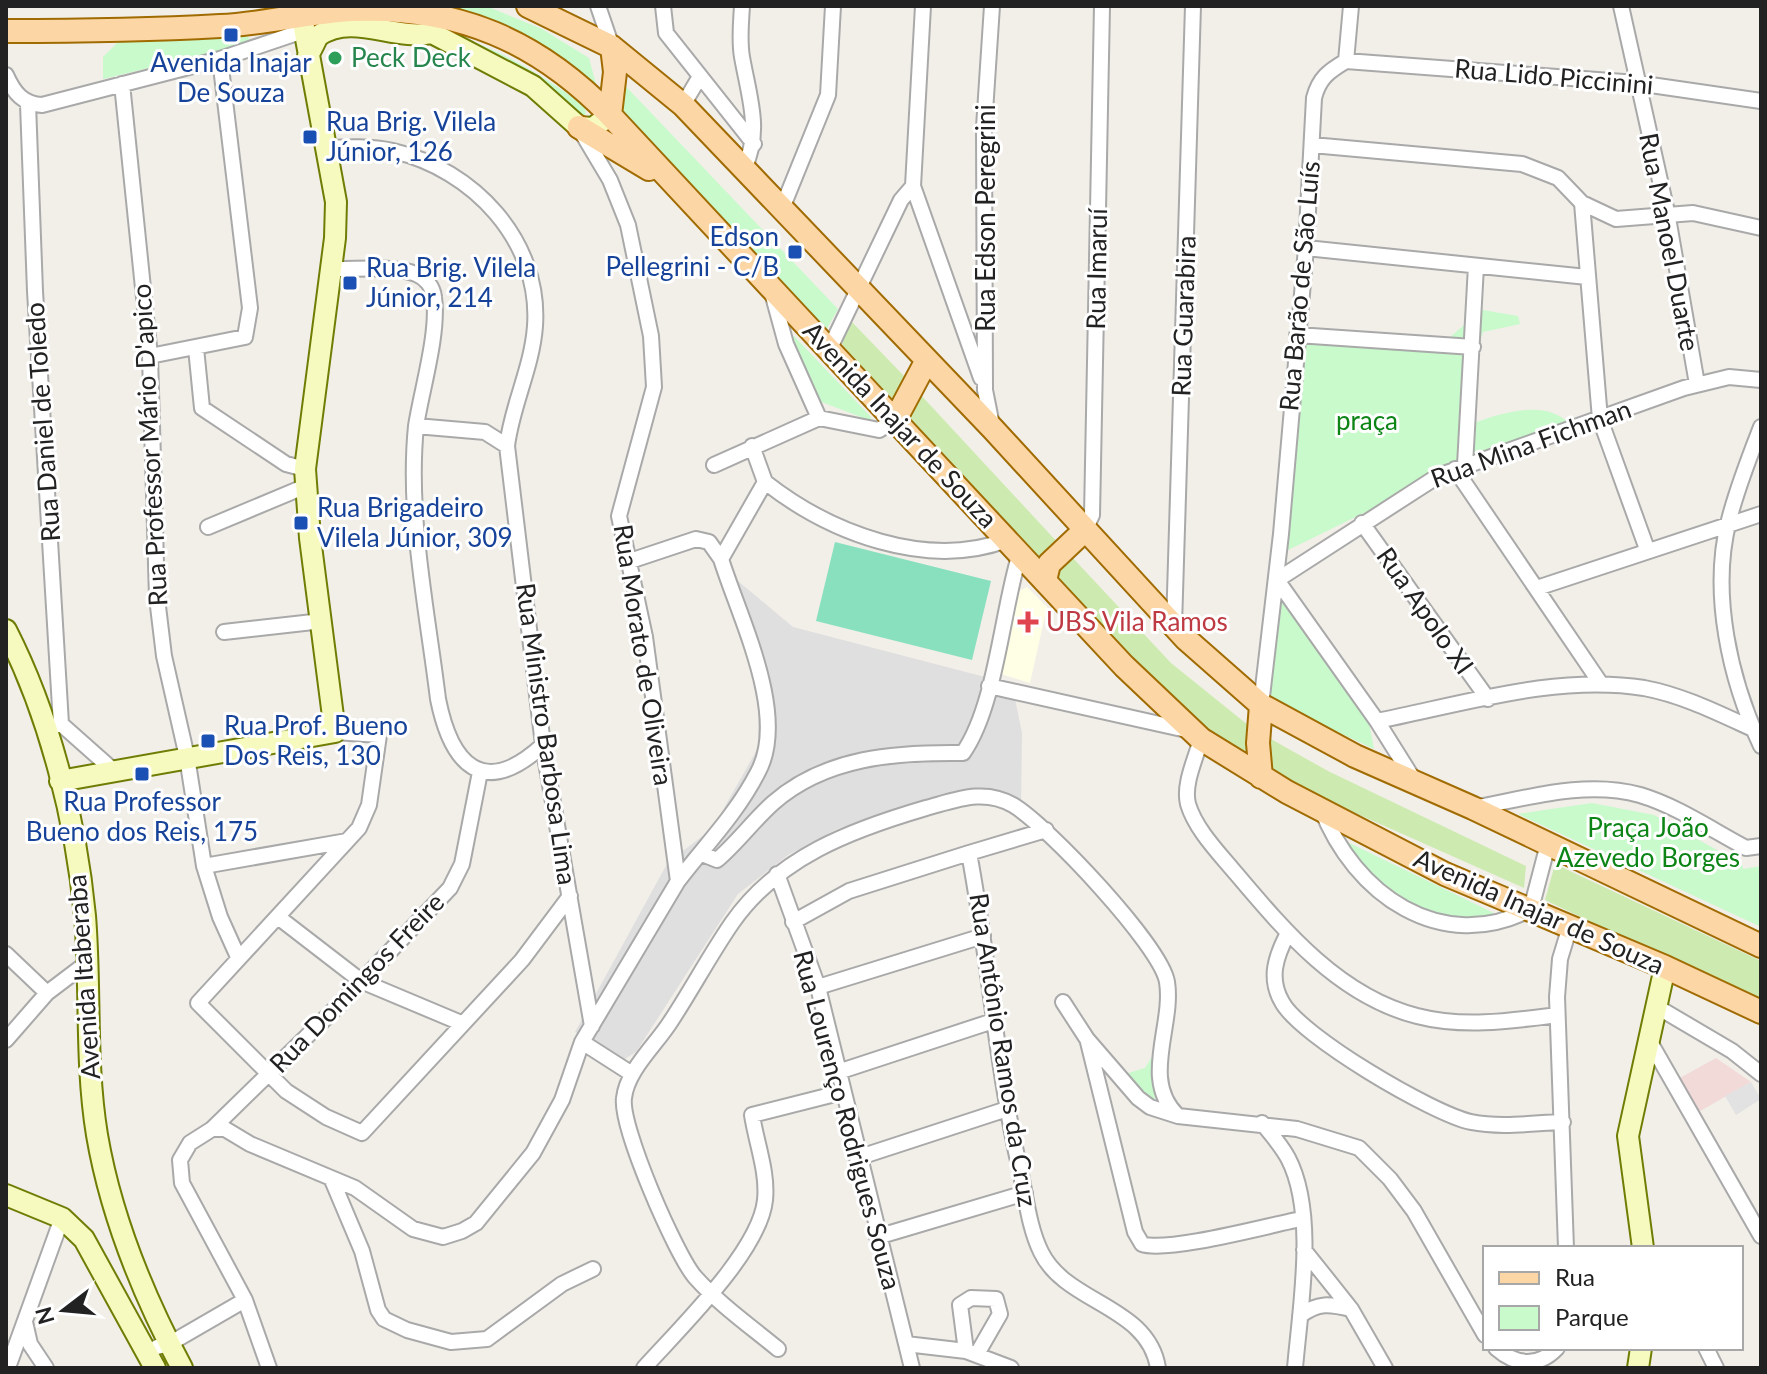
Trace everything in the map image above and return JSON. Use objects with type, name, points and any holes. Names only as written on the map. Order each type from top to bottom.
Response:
[{"type":"main road","points":[[528,6],[612,47],[683,105],[781,211],[993,429],[1204,658],[1261,705],[1355,756],[1414,780],[1761,946]]},
{"type":"main road","name":"Avenida Inajar de Souza","points":[[6,31],[220,26],[384,10],[422,14],[505,37],[566,73],[610,115],[1124,666],[1196,735],[1261,777],[1445,874],[1665,967],[1761,1012]]},
{"type":"main road","points":[[329,13],[415,24],[432,33]]},
{"type":"main road","points":[[610,115],[615,72],[612,47]]},
{"type":"main road","points":[[579,127],[664,175]]},
{"type":"main road","points":[[895,420],[927,360]]},
{"type":"main road","points":[[1026,560],[1049,564],[1085,530]]},
{"type":"main road","points":[[1261,705],[1258,743],[1261,777]]},
{"type":"street","points":[[598,6],[612,47]]},
{"type":"street","points":[[663,6],[666,33],[754,144]]},
{"type":"street","points":[[742,6],[742,56],[754,115],[754,144],[744,169]]},
{"type":"street","points":[[781,211],[828,95],[833,6]]},
{"type":"street","points":[[923,6],[913,186],[985,390]]},
{"type":"street","name":"Rua Edson Peregrini","points":[[992,6],[984,127],[985,390],[993,429]]},
{"type":"street","name":"Rua Imaruí","points":[[1085,530],[1092,515],[1102,6]]},
{"type":"street","name":"Rua Guarabira","points":[[1174,626],[1193,6]]},
{"type":"street","points":[[1346,61],[1351,6]]},
{"type":"street","name":"Rua Manoel Duarte","points":[[1621,6],[1667,212],[1697,384]]},
{"type":"street","points":[[6,75],[18,95],[28,104],[57,102],[220,59],[303,18],[336,202],[305,477],[335,732]]},
{"type":"street","name":"Rua Morato de Oliveira","points":[[308,56],[318,36],[347,25],[419,36],[432,33],[533,86],[579,127],[610,180],[628,225],[651,336],[654,367],[650,402],[619,516],[645,637],[678,881]]},
{"type":"street","points":[[150,356],[245,337],[251,321],[220,59]]},
{"type":"street","name":"Rua Lido Piccinini","points":[[1346,61],[1637,83],[1761,101]]},
{"type":"street","name":"Rua Barão de São Luís","points":[[1261,705],[1277,580],[1318,85],[1328,72],[1346,61]]},
{"type":"street","points":[[683,105],[699,78]]},
{"type":"street","name":"Rua Professor Mário D'apico","points":[[122,84],[150,356],[157,598],[164,656],[187,757],[204,866],[220,917],[238,957]]},
{"type":"street","name":"Rua Daniel de Toledo","points":[[28,104],[53,726]]},
{"type":"street","points":[[579,127],[593,128],[610,115]]},
{"type":"street","points":[[1312,145],[1536,167],[1558,178],[1582,203],[1616,219],[1667,212],[1702,214],[1761,228]]},
{"type":"street","name":"Rua Ministro Barbosa Lima","points":[[325,148],[391,150],[418,158],[486,199],[504,220],[527,266],[535,322],[532,353],[507,446],[543,745],[592,1026]]},
{"type":"street","points":[[610,180],[610,159],[620,152]]},
{"type":"street","points":[[829,350],[859,291],[863,274],[901,200],[913,186]]},
{"type":"street","points":[[1582,203],[1600,419],[1647,549]]},
{"type":"street","points":[[1306,248],[1587,277]]},
{"type":"street","points":[[1476,266],[1473,347],[1460,467],[1601,684]]},
{"type":"street","points":[[330,269],[398,271],[418,275],[431,285],[435,297],[433,328],[412,464],[414,501],[444,732],[456,754],[468,767],[480,772],[521,761],[543,745]]},
{"type":"street","points":[[771,289],[786,344],[819,418]]},
{"type":"street","points":[[1297,335],[1473,347]]},
{"type":"street","points":[[196,348],[200,403],[206,414],[305,477]]},
{"type":"street","name":"Rua Mina Fichman","points":[[1277,580],[1422,485],[1460,467],[1697,384],[1729,377],[1761,380]]},
{"type":"street","points":[[714,465],[819,418],[879,430],[895,420]]},
{"type":"street","points":[[416,426],[485,432],[507,446]]},
{"type":"street","points":[[1761,427],[1729,522],[1724,559],[1726,624],[1740,696],[1761,746]]},
{"type":"street","points":[[702,854],[715,860],[719,858],[770,805],[822,770],[849,762],[963,753],[972,741],[989,686],[1009,587],[1026,560],[983,547],[947,550],[856,535],[814,515],[765,482],[752,446]]},
{"type":"street","points":[[208,527],[305,477]]},
{"type":"street","points":[[721,559],[765,482]]},
{"type":"street","points":[[1537,588],[1647,549],[1761,514]]},
{"type":"street","name":"Rua Apolo XI","points":[[1362,523],[1488,699]]},
{"type":"street","points":[[212,1129],[225,1129],[250,1144],[355,1188],[413,1229],[429,1236],[443,1237],[476,1223],[533,1153],[562,1100],[582,1042],[678,881],[702,854],[760,770],[768,724],[764,690],[721,559],[709,542],[696,539],[630,561]]},
{"type":"street","points":[[1277,580],[1377,721],[1414,780]]},
{"type":"street","points":[[224,632],[322,621]]},
{"type":"street","name":"Avenida Itaberaba","points":[[6,630],[53,726],[60,781],[80,881],[88,962],[89,1060],[97,1135],[114,1208],[139,1280],[156,1345],[155,1368]]},
{"type":"street","points":[[1377,721],[1488,699],[1601,684],[1645,689],[1683,699],[1753,729]]},
{"type":"street","points":[[989,686],[1196,735],[1187,789],[1194,819],[1288,933],[1328,970],[1361,992],[1417,1016],[1478,1023],[1557,1015]]},
{"type":"street","points":[[53,726],[114,771]]},
{"type":"street","points":[[60,781],[335,732],[379,735],[369,805],[359,828],[198,1003],[269,1075],[302,1103],[362,1133],[522,960],[570,896]]},
{"type":"street","name":"Rua Domingos Freire","points":[[269,1368],[245,1300],[195,1209],[179,1171],[180,1160],[190,1143],[212,1129],[269,1075],[450,888],[462,864],[480,772]]},
{"type":"street","points":[[1473,808],[1575,790],[1618,791],[1662,803],[1746,848],[1761,846]]},
{"type":"street","points":[[778,1349],[711,1294],[692,1273],[632,1146],[624,1106],[632,1074],[670,1023],[732,922],[777,874],[817,848],[869,826],[974,794],[1010,803],[1023,812],[1046,830],[1148,942],[1161,965],[1167,981],[1168,1006],[1160,1079],[1170,1109],[1178,1116]]},
{"type":"street","points":[[1321,808],[1343,855],[1385,895],[1414,913],[1441,924],[1477,928],[1511,919],[1531,909],[1548,844]]},
{"type":"street","points":[[793,922],[849,891],[1046,830]]},
{"type":"street","points":[[204,866],[347,841]]},
{"type":"street","name":"Rua Antônio Ramos da Cruz","points":[[969,853],[1007,1109],[1025,1193],[1045,1260],[1071,1283],[1141,1330],[1151,1345],[1158,1368]]},
{"type":"street","name":"Rua Lourenço Rodrigues Souza","points":[[777,874],[818,987],[857,1158],[912,1368]]},
{"type":"street","points":[[278,917],[361,981],[461,1023]]},
{"type":"street","points":[[1566,1246],[1557,1015],[1560,959],[1570,926]]},
{"type":"street","points":[[1288,933],[1276,956],[1274,971],[1281,1001],[1306,1029],[1329,1045],[1376,1075],[1469,1122],[1498,1125],[1563,1122]]},
{"type":"street","points":[[818,987],[983,936]]},
{"type":"street","points":[[6,954],[47,993]]},
{"type":"street","points":[[7,1039],[47,993],[88,962]]},
{"type":"street","points":[[1645,1243],[1628,1136],[1631,1112],[1659,1008],[1665,967]]},
{"type":"street","points":[[1063,1002],[1087,1039],[1138,1098],[1162,1113],[1262,1123],[1342,1141],[1359,1148],[1376,1163],[1414,1211],[1483,1332]]},
{"type":"street","points":[[1659,1008],[1732,1051],[1761,1074]]},
{"type":"street","points":[[838,1072],[993,1021]]},
{"type":"street","points":[[1087,1039],[1135,1232],[1142,1244],[1153,1246],[1301,1219]]},
{"type":"street","points":[[582,1042],[632,1074]]},
{"type":"street","points":[[1650,1042],[1761,1236]]},
{"type":"street","points":[[644,1368],[711,1294],[750,1238],[765,1202],[766,1185],[752,1115],[843,1092]]},
{"type":"street","points":[[1105,1102],[1138,1098]]},
{"type":"street","points":[[857,1158],[1007,1109]]},
{"type":"street","points":[[1262,1123],[1289,1160],[1300,1194],[1304,1250],[1295,1368]]},
{"type":"street","points":[[332,1180],[362,1251],[372,1299],[384,1319],[407,1330],[451,1342],[487,1339],[562,1284],[593,1269]]},
{"type":"street","points":[[877,1237],[1025,1193]]},
{"type":"street","points":[[6,1195],[62,1218],[84,1239],[115,1294],[156,1345]]},
{"type":"street","points":[[8,1364],[62,1218]]},
{"type":"street","points":[[1304,1250],[1351,1309],[1385,1368]]},
{"type":"street","name":"Avenida Itaberaba","points":[[138,1319],[139,1280]]},
{"type":"street","points":[[115,1294],[138,1319],[171,1368]]},
{"type":"street","points":[[156,1345],[245,1300]]},
{"type":"street","points":[[1300,1316],[1313,1306],[1351,1309]]},
{"type":"street","points":[[24,1320],[30,1344],[30,1368]]},
{"type":"street","points":[[8,1364],[30,1344]]},
{"type":"street","points":[[30,1344],[46,1368]]},
{"type":"street","points":[[906,1344],[972,1352],[1011,1368]]},
{"type":"street","name":"Avenida Itaberaba","points":[[156,1345],[182,1368]]},
{"type":"street","points":[[1499,1350],[1513,1360],[1529,1363],[1556,1350],[1557,1368]]},
{"type":"street","points":[[1707,1350],[1716,1368]]},
{"type":"shaded area","points":[[714,561],[793,627],[1012,684],[1022,733],[1021,805],[964,790],[837,829],[788,855],[738,894],[636,1052],[620,1062],[575,1032],[668,862],[712,829],[758,748],[759,687]]},
{"type":"shaded area","name":"UBS Vila Ramos","points":[[1027,587],[1047,607],[1030,683],[1001,674],[1019,591]]},
{"type":"shaded area","points":[[1716,1058],[1751,1082],[1695,1114],[1676,1080]]},
{"type":"shaded area","points":[[1751,1082],[1761,1099],[1736,1115],[1725,1096]]},
{"type":"green space","points":[[411,6],[491,8],[542,29],[589,58],[596,84],[594,93]]},
{"type":"green space","points":[[372,19],[433,29],[484,46],[558,87],[584,105],[586,113],[582,120],[500,67]]},
{"type":"green space","points":[[245,34],[253,43],[103,79],[103,57],[124,36]]},
{"type":"green space","points":[[615,75],[838,309],[825,332],[615,116]]},
{"type":"green space","name":"praça","points":[[1465,307],[1518,316],[1520,324],[1483,332],[1475,353],[1472,424],[1510,412],[1537,410],[1561,417],[1570,425],[1468,462],[1284,552],[1292,342],[1449,338],[1464,325]]},
{"type":"green space","points":[[851,321],[904,376],[891,404],[845,357],[841,336]]},
{"type":"green space","points":[[794,336],[871,417],[871,421],[819,401],[791,337]]},
{"type":"green space","points":[[919,393],[1060,545],[1041,565],[903,418]]},
{"type":"green space","points":[[835,542],[991,581],[972,660],[816,621]]},
{"type":"green space","points":[[1072,557],[1171,663],[1248,725],[1247,759],[1195,723],[1056,586],[1059,568]]},
{"type":"green space","points":[[1274,579],[1369,723],[1374,749],[1257,694]]},
{"type":"green space","points":[[1262,734],[1328,771],[1526,866],[1524,888],[1281,780],[1266,771]]},
{"type":"green space","name":"Praça João Azevedo Borges","points":[[1592,803],[1654,815],[1742,864],[1743,869],[1761,866],[1761,927],[1518,814]]},
{"type":"green space","points":[[1337,837],[1500,916],[1458,926],[1379,889]]},
{"type":"green space","points":[[1555,864],[1761,961],[1761,1003],[1545,900]]},
{"type":"green space","points":[[1158,1047],[1154,1111],[1122,1075],[1145,1068]]},
{"type":"place","name":"Avenida Inajar De Souza","points":[[231,35]]},
{"type":"place","name":"Peck Deck","points":[[335,58]]},
{"type":"place","name":"Rua Brig. Vilela Júnior, 126","points":[[310,137]]},
{"type":"place","name":"Edson Pellegrini - C/B","points":[[795,252]]},
{"type":"place","name":"Rua Brig. Vilela Júnior, 214","points":[[350,283]]},
{"type":"place","name":"Rua Brigadeiro Vilela Júnior, 309","points":[[301,523]]},
{"type":"place","name":"UBS Vila Ramos","points":[[1028,622]]},
{"type":"place","name":"Rua Prof. Bueno Dos Reis, 130","points":[[208,741]]},
{"type":"place","name":"Rua Professor Bueno dos Reis, 175","points":[[142,774]]}]
